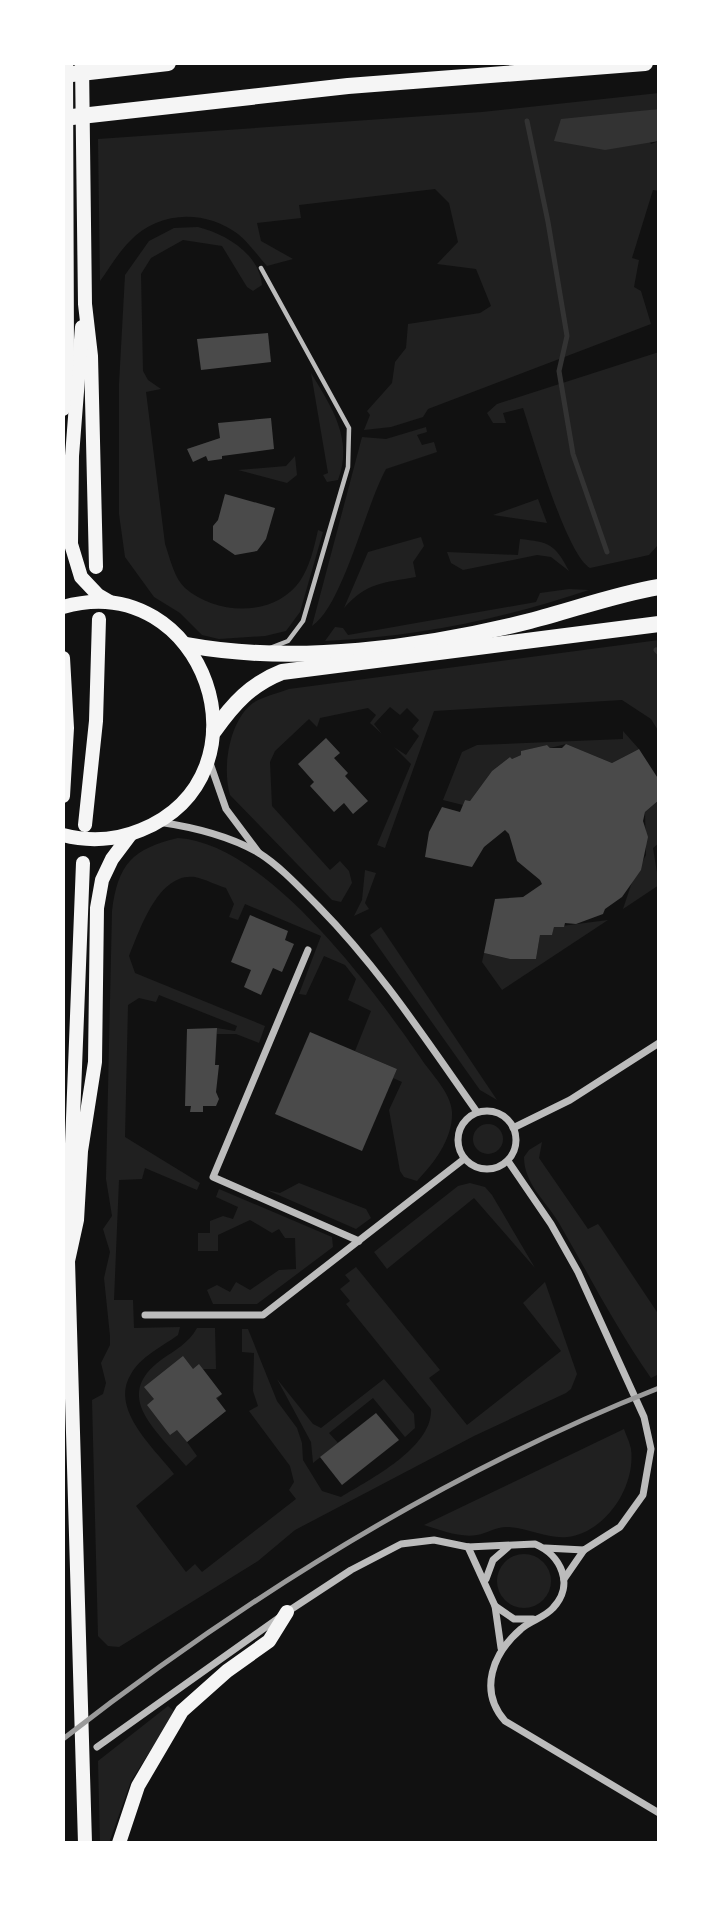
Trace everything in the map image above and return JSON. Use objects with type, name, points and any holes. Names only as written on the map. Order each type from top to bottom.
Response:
[{"type":"highway","points":[[63,75],[168,63]]},
{"type":"highway","points":[[63,118],[348,86],[645,63]]},
{"type":"highway","points":[[187,645],[253,654],[335,652],[447,638],[529,621],[659,587]]},
{"type":"highway","points":[[214,731],[231,707],[254,685],[282,672],[659,624]]},
{"type":"main road","points":[[63,409],[66,63]]},
{"type":"main road","points":[[82,63],[85,304],[91,356],[96,567]]},
{"type":"main road","points":[[63,835],[94,839],[130,835],[158,822],[188,795],[208,758],[214,731],[209,685],[187,645],[152,616],[98,595],[81,577],[71,544],[78,355],[85,304]]},
{"type":"main road","points":[[63,607],[87,603],[118,604]]},
{"type":"main road","points":[[85,825],[97,708],[99,619]]},
{"type":"main road","points":[[63,658],[67,728],[63,796]]},
{"type":"main road","points":[[68,1261],[76,1220],[81,1151],[95,1062],[97,908],[102,880],[112,859],[130,835]]},
{"type":"main road","points":[[83,863],[68,1261],[85,1843]]},
{"type":"main road","points":[[119,1843],[138,1786],[182,1711],[227,1671],[269,1641],[287,1612]]},
{"type":"street","points":[[208,758],[215,786],[226,809],[259,854],[295,883],[382,976],[477,1112]]},
{"type":"street","points":[[158,822],[206,831],[259,854]]},
{"type":"street","points":[[307,950],[213,1177],[359,1241]]},
{"type":"street","points":[[513,1128],[570,1100],[659,1043]]},
{"type":"street","points":[[487,1110],[501,1114],[513,1128],[516,1147],[508,1161],[488,1169],[473,1166],[464,1159],[458,1146],[458,1133],[466,1119],[477,1112],[487,1110]]},
{"type":"street","points":[[145,1315],[263,1315],[464,1159]]},
{"type":"street","points":[[508,1161],[551,1224],[578,1272],[630,1384],[649,1437],[649,1471],[639,1504],[613,1534],[584,1550],[564,1579],[556,1605],[534,1619],[501,1648],[489,1679],[489,1688],[494,1706],[505,1721],[659,1813]]},
{"type":"street","points":[[97,1747],[287,1612],[351,1570],[401,1544],[434,1540],[468,1547],[523,1543],[545,1548],[584,1550]]},
{"type":"street","points":[[486,1581],[493,1560],[511,1545]]},
{"type":"street","points":[[468,1547],[486,1581],[495,1606],[501,1648]]},
{"type":"street","points":[[545,1548],[559,1562],[564,1579]]},
{"type":"street","points":[[495,1606],[514,1619],[534,1619]]},
{"type":"lane","points":[[253,654],[288,641],[303,621],[348,467],[351,446],[349,428],[261,268]]},
{"type":"shaded area","points":[[659,93],[659,109],[631,113],[651,144],[659,141],[659,191],[653,190],[632,258],[639,260],[634,287],[641,291],[651,324],[428,409],[423,417],[391,427],[364,430],[370,415],[367,411],[392,383],[395,362],[406,348],[408,324],[480,313],[491,306],[476,269],[437,264],[458,242],[449,203],[435,189],[299,205],[301,218],[257,223],[261,241],[293,259],[267,266],[238,234],[225,226],[196,217],[167,219],[153,224],[129,242],[100,281],[98,139],[482,112]]},
{"type":"shaded area","points":[[659,109],[659,141],[605,150],[554,141],[561,119]]},
{"type":"shaded area","points":[[198,227],[229,240],[248,254],[255,263],[262,285],[253,291],[247,287],[222,246],[183,240],[151,258],[141,274],[143,371],[148,380],[161,389],[146,392],[165,544],[175,573],[185,588],[213,604],[245,608],[276,601],[289,593],[306,569],[318,530],[323,532],[300,612],[286,631],[265,636],[219,639],[202,635],[180,613],[154,597],[125,557],[119,514],[119,384],[125,275],[149,241],[174,228]]},
{"type":"shaded area","points":[[659,352],[658,545],[649,555],[590,568],[581,558],[561,519],[523,408],[503,413],[506,423],[493,423],[487,413],[497,404]]},
{"type":"shaded area","points":[[311,373],[333,411],[342,437],[342,465],[338,480],[327,482],[323,475],[328,473]]},
{"type":"shaded area","points":[[426,427],[427,432],[417,435],[422,445],[434,442],[437,452],[386,469],[344,577],[323,615],[312,626],[362,437],[386,439]]},
{"type":"shaded area","points":[[295,456],[297,475],[287,483],[238,470],[286,466]]},
{"type":"shaded area","points":[[538,499],[547,523],[493,515]]},
{"type":"shaded area","points":[[421,537],[424,546],[413,562],[416,577],[368,588],[344,608],[368,552]]},
{"type":"shaded area","points":[[520,539],[538,541],[550,546],[560,555],[569,571],[551,557],[537,555],[463,570],[451,563],[447,552],[518,555]]},
{"type":"shaded area","points":[[569,589],[589,590],[524,610],[459,625],[393,635],[325,641],[335,627],[343,628],[348,635],[536,602],[540,593]]},
{"type":"shaded area","points":[[659,640],[659,732],[651,719],[622,700],[434,711],[385,848],[377,845],[411,764],[394,747],[406,755],[419,736],[412,729],[419,720],[407,708],[400,715],[390,707],[374,724],[382,734],[370,723],[376,715],[368,708],[320,718],[317,727],[309,719],[275,751],[270,762],[272,806],[330,870],[340,861],[349,871],[352,883],[341,902],[332,900],[230,795],[227,759],[233,733],[245,711],[253,703],[270,695],[289,689]]},
{"type":"shaded area","points":[[623,731],[639,749],[612,763],[566,744],[550,748],[547,745],[522,751],[521,755],[512,759],[510,757],[492,771],[470,801],[465,800],[463,805],[443,800],[462,752],[477,745],[623,739]]},
{"type":"shaded area","points":[[659,800],[659,843],[653,848],[659,885],[623,909],[632,882],[646,855],[645,812]]},
{"type":"shaded area","points":[[178,838],[212,846],[246,865],[281,892],[314,924],[375,995],[439,1083],[448,1097],[452,1112],[446,1141],[436,1158],[417,1181],[404,1177],[400,1171],[389,1110],[402,1082],[393,1078],[397,1069],[355,1051],[371,1011],[348,1000],[356,979],[345,965],[324,956],[306,995],[299,994],[321,936],[245,904],[238,920],[229,917],[234,904],[226,888],[199,878],[182,878],[161,893],[145,918],[129,956],[135,973],[265,1026],[259,1043],[236,1034],[217,1034],[217,1028],[235,1031],[237,1026],[159,995],[156,1002],[139,998],[128,1005],[125,1137],[200,1183],[197,1190],[145,1168],[142,1179],[119,1180],[114,1300],[133,1300],[134,1328],[180,1327],[178,1335],[140,1362],[126,1387],[126,1401],[137,1427],[174,1474],[136,1506],[186,1572],[195,1564],[202,1572],[296,1499],[289,1490],[294,1482],[290,1466],[249,1411],[258,1406],[253,1391],[254,1353],[242,1352],[242,1329],[248,1329],[277,1401],[297,1428],[302,1443],[303,1460],[322,1491],[341,1497],[383,1471],[411,1449],[429,1423],[431,1409],[346,1304],[350,1301],[340,1289],[350,1281],[345,1275],[356,1267],[440,1370],[429,1378],[467,1425],[561,1351],[523,1303],[545,1282],[577,1374],[571,1389],[566,1393],[474,1436],[295,1530],[258,1561],[119,1647],[108,1646],[98,1636],[92,1400],[103,1394],[106,1383],[101,1363],[110,1345],[104,1278],[110,1252],[103,1229],[112,1216],[106,1179],[112,911],[118,881],[130,861],[149,847]]},
{"type":"shaded area","points":[[365,870],[376,873],[365,903],[369,909],[354,916],[362,900]]},
{"type":"shaded area","points":[[608,920],[502,990],[482,962],[484,953],[510,959],[536,959],[540,935],[552,935],[554,927]]},
{"type":"shaded area","points":[[381,927],[497,1100],[480,1090],[370,935]]},
{"type":"shaded area","points":[[488,1124],[494,1125],[502,1133],[502,1145],[494,1153],[488,1154],[482,1153],[474,1145],[473,1139],[474,1133],[482,1125]]},
{"type":"shaded area","points":[[542,1142],[539,1158],[588,1229],[598,1224],[659,1315],[659,1374],[651,1378],[528,1176],[524,1157],[529,1150]]},
{"type":"shaded area","points":[[299,1183],[366,1209],[371,1218],[356,1229],[267,1190],[280,1193]]},
{"type":"shaded area","points":[[470,1183],[485,1187],[492,1195],[535,1268],[474,1198],[387,1269],[374,1252],[458,1186]]},
{"type":"shaded area","points":[[219,1189],[332,1237],[333,1247],[257,1304],[213,1304],[207,1290],[217,1285],[230,1292],[236,1282],[250,1290],[279,1270],[296,1269],[295,1238],[285,1238],[279,1229],[272,1233],[250,1220],[218,1235],[218,1251],[198,1251],[198,1233],[210,1233],[210,1221],[223,1216],[233,1219],[238,1207],[216,1197]]},
{"type":"shaded area","points":[[197,1328],[215,1328],[216,1369],[203,1369],[222,1394],[217,1399],[226,1411],[187,1442],[197,1456],[186,1466],[144,1414],[140,1387],[147,1374],[186,1342]]},
{"type":"shaded area","points":[[277,1379],[313,1424],[321,1428],[384,1379],[414,1414],[415,1428],[405,1437],[373,1398],[329,1433],[338,1443],[313,1463],[311,1442]]},
{"type":"shaded area","points":[[624,1429],[631,1449],[631,1464],[623,1492],[605,1517],[581,1534],[560,1537],[505,1527],[477,1535],[464,1535],[424,1525]]},
{"type":"shaded area","points":[[529,1554],[539,1558],[547,1566],[551,1581],[547,1596],[539,1604],[519,1608],[509,1604],[501,1596],[497,1576],[501,1566],[509,1558]]},
{"type":"shaded area","points":[[168,1706],[175,1712],[131,1781],[109,1843],[100,1843],[98,1761]]},
{"type":"building","points":[[268,333],[271,362],[201,370],[197,339]]},
{"type":"building","points":[[271,418],[274,449],[222,456],[222,459],[208,461],[206,456],[193,462],[187,449],[220,438],[218,423]]},
{"type":"building","points":[[225,494],[275,508],[266,539],[257,551],[235,555],[213,540],[213,526],[218,520]]},
{"type":"building","points":[[326,738],[340,753],[334,758],[348,773],[345,776],[368,801],[353,814],[344,803],[334,812],[310,786],[314,782],[298,764]]},
{"type":"building","points":[[566,744],[612,763],[639,749],[659,780],[659,800],[645,812],[643,821],[648,837],[641,870],[622,897],[605,909],[603,914],[576,924],[565,923],[564,927],[554,927],[552,935],[540,935],[536,959],[510,959],[484,953],[495,899],[523,897],[542,884],[517,861],[509,834],[505,830],[484,847],[472,867],[425,857],[429,832],[442,807],[460,812],[465,800],[470,801],[492,771],[510,757],[512,759],[521,755],[521,751],[547,745],[550,748],[562,748]]},
{"type":"building","points":[[250,915],[288,931],[285,940],[294,944],[282,972],[273,968],[261,995],[244,987],[251,970],[231,962]]},
{"type":"building","points":[[217,1028],[215,1065],[219,1065],[216,1092],[219,1099],[216,1106],[203,1106],[203,1112],[190,1112],[191,1106],[185,1106],[187,1029]]},
{"type":"building","points":[[310,1032],[397,1069],[362,1151],[275,1114]]},
{"type":"building","points":[[183,1356],[193,1369],[199,1364],[222,1394],[216,1398],[226,1411],[187,1442],[177,1430],[170,1435],[147,1405],[154,1399],[144,1387]]},
{"type":"building","points":[[376,1413],[399,1440],[342,1485],[320,1457]]},
{"type":"waterway","points":[[527,121],[548,222],[567,336],[559,371],[573,454],[607,552]]},
{"type":"waterway","points":[[656,650],[659,653]]},
{"type":"railway","points":[[63,1739],[203,1636],[349,1542],[500,1459],[659,1388]]}]
